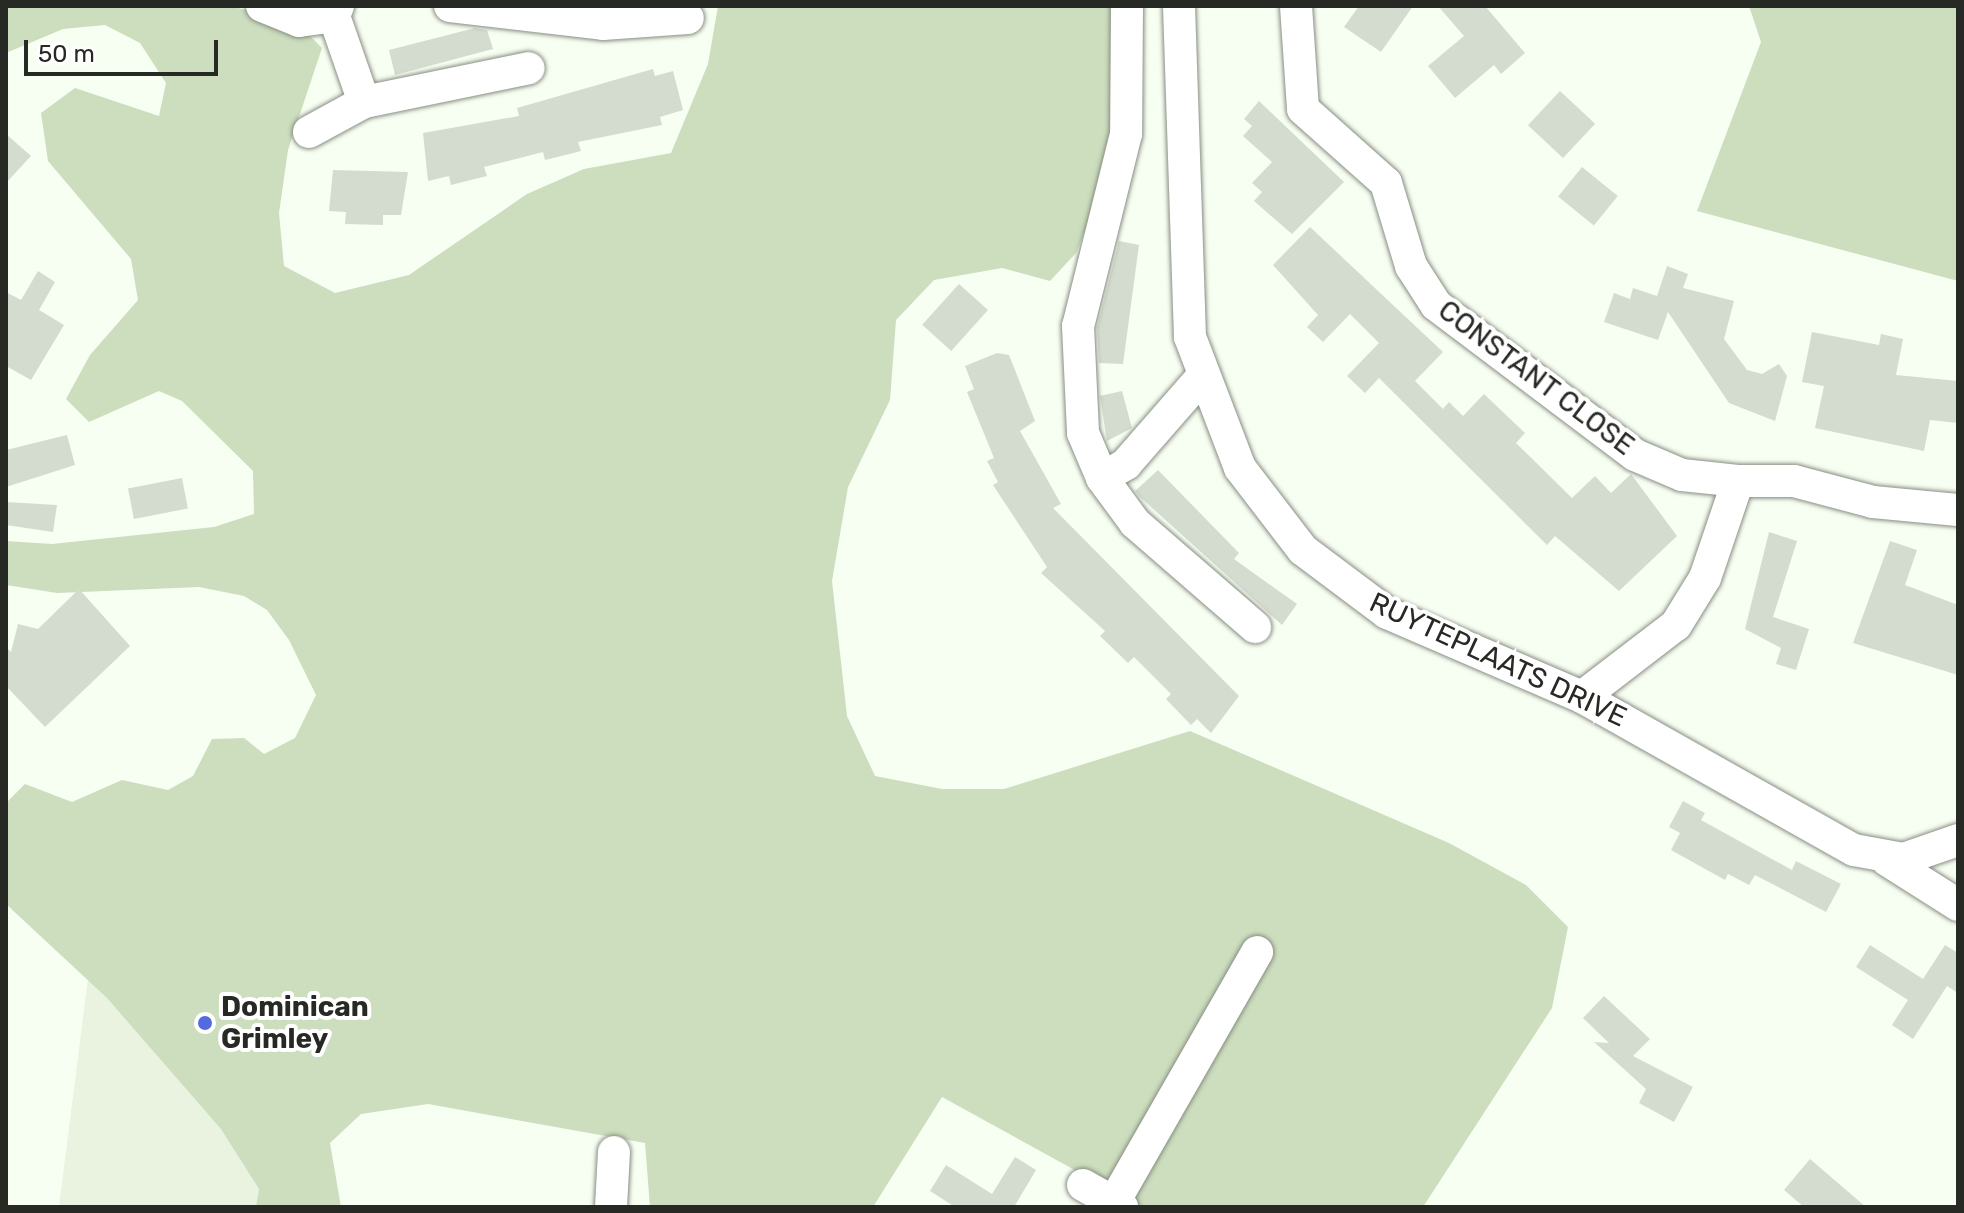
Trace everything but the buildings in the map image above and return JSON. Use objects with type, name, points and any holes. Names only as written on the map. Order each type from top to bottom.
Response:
[{"type":"street","points":[[262,6],[299,21],[336,11],[364,102]]},
{"type":"street","points":[[450,6],[557,21],[688,18]]},
{"type":"street","points":[[1127,6],[1126,134],[1075,351],[1083,433],[1102,478],[1171,558],[1255,627]]},
{"type":"street","name":"RUYTEPLAATS DRIVE","points":[[1179,6],[1187,320],[1202,377],[1240,468],[1268,510],[1345,587],[1403,621],[1582,697],[1842,844],[1887,860],[1958,905]]},
{"type":"street","name":"CONSTANT CLOSE","points":[[1296,6],[1303,109],[1386,183],[1411,266],[1436,305],[1635,455],[1682,475],[1738,481],[1794,481],[1873,502],[1958,510]]},
{"type":"street","points":[[309,132],[364,102],[529,68]]},
{"type":"street","points":[[1102,478],[1126,464],[1202,377]]},
{"type":"street","points":[[1582,697],[1676,625],[1705,578],[1738,481]]},
{"type":"street","points":[[1887,860],[1958,840]]},
{"type":"street","points":[[1083,1185],[1118,1205],[1257,952]]},
{"type":"street","points":[[611,1207],[614,1152]]},
{"type":"shaded area","points":[[100,884],[324,1207],[59,1207]]},
{"type":"green space","points":[[6,6],[230,6],[297,23],[322,48],[288,150],[279,213],[284,266],[335,293],[409,275],[527,194],[584,169],[671,153],[708,64],[718,6],[1113,6],[1111,167],[1076,253],[1050,281],[1002,268],[934,280],[896,320],[890,400],[848,487],[832,581],[847,716],[875,776],[942,789],[1004,789],[1190,731],[1449,843],[1526,885],[1568,927],[1552,1008],[1423,1207],[1142,1207],[942,1097],[873,1207],[650,1207],[645,1143],[428,1104],[361,1114],[330,1143],[341,1207],[256,1207],[259,1189],[221,1129],[107,998],[6,904],[6,803],[25,784],[72,802],[122,780],[168,790],[193,776],[212,739],[244,738],[264,754],[295,738],[316,695],[289,640],[267,610],[244,596],[199,587],[57,593],[6,585],[6,541],[52,544],[214,527],[254,514],[253,471],[182,401],[159,391],[89,422],[66,399],[90,355],[138,300],[131,259],[48,161],[41,113],[75,88],[159,116],[166,83],[140,43],[105,25],[63,29],[6,53]]},
{"type":"green space","points":[[1749,6],[1958,6],[1958,281],[1697,211],[1761,42]]},
{"type":"place","name":"Dominican Grimley","points":[[205,1023]]}]
